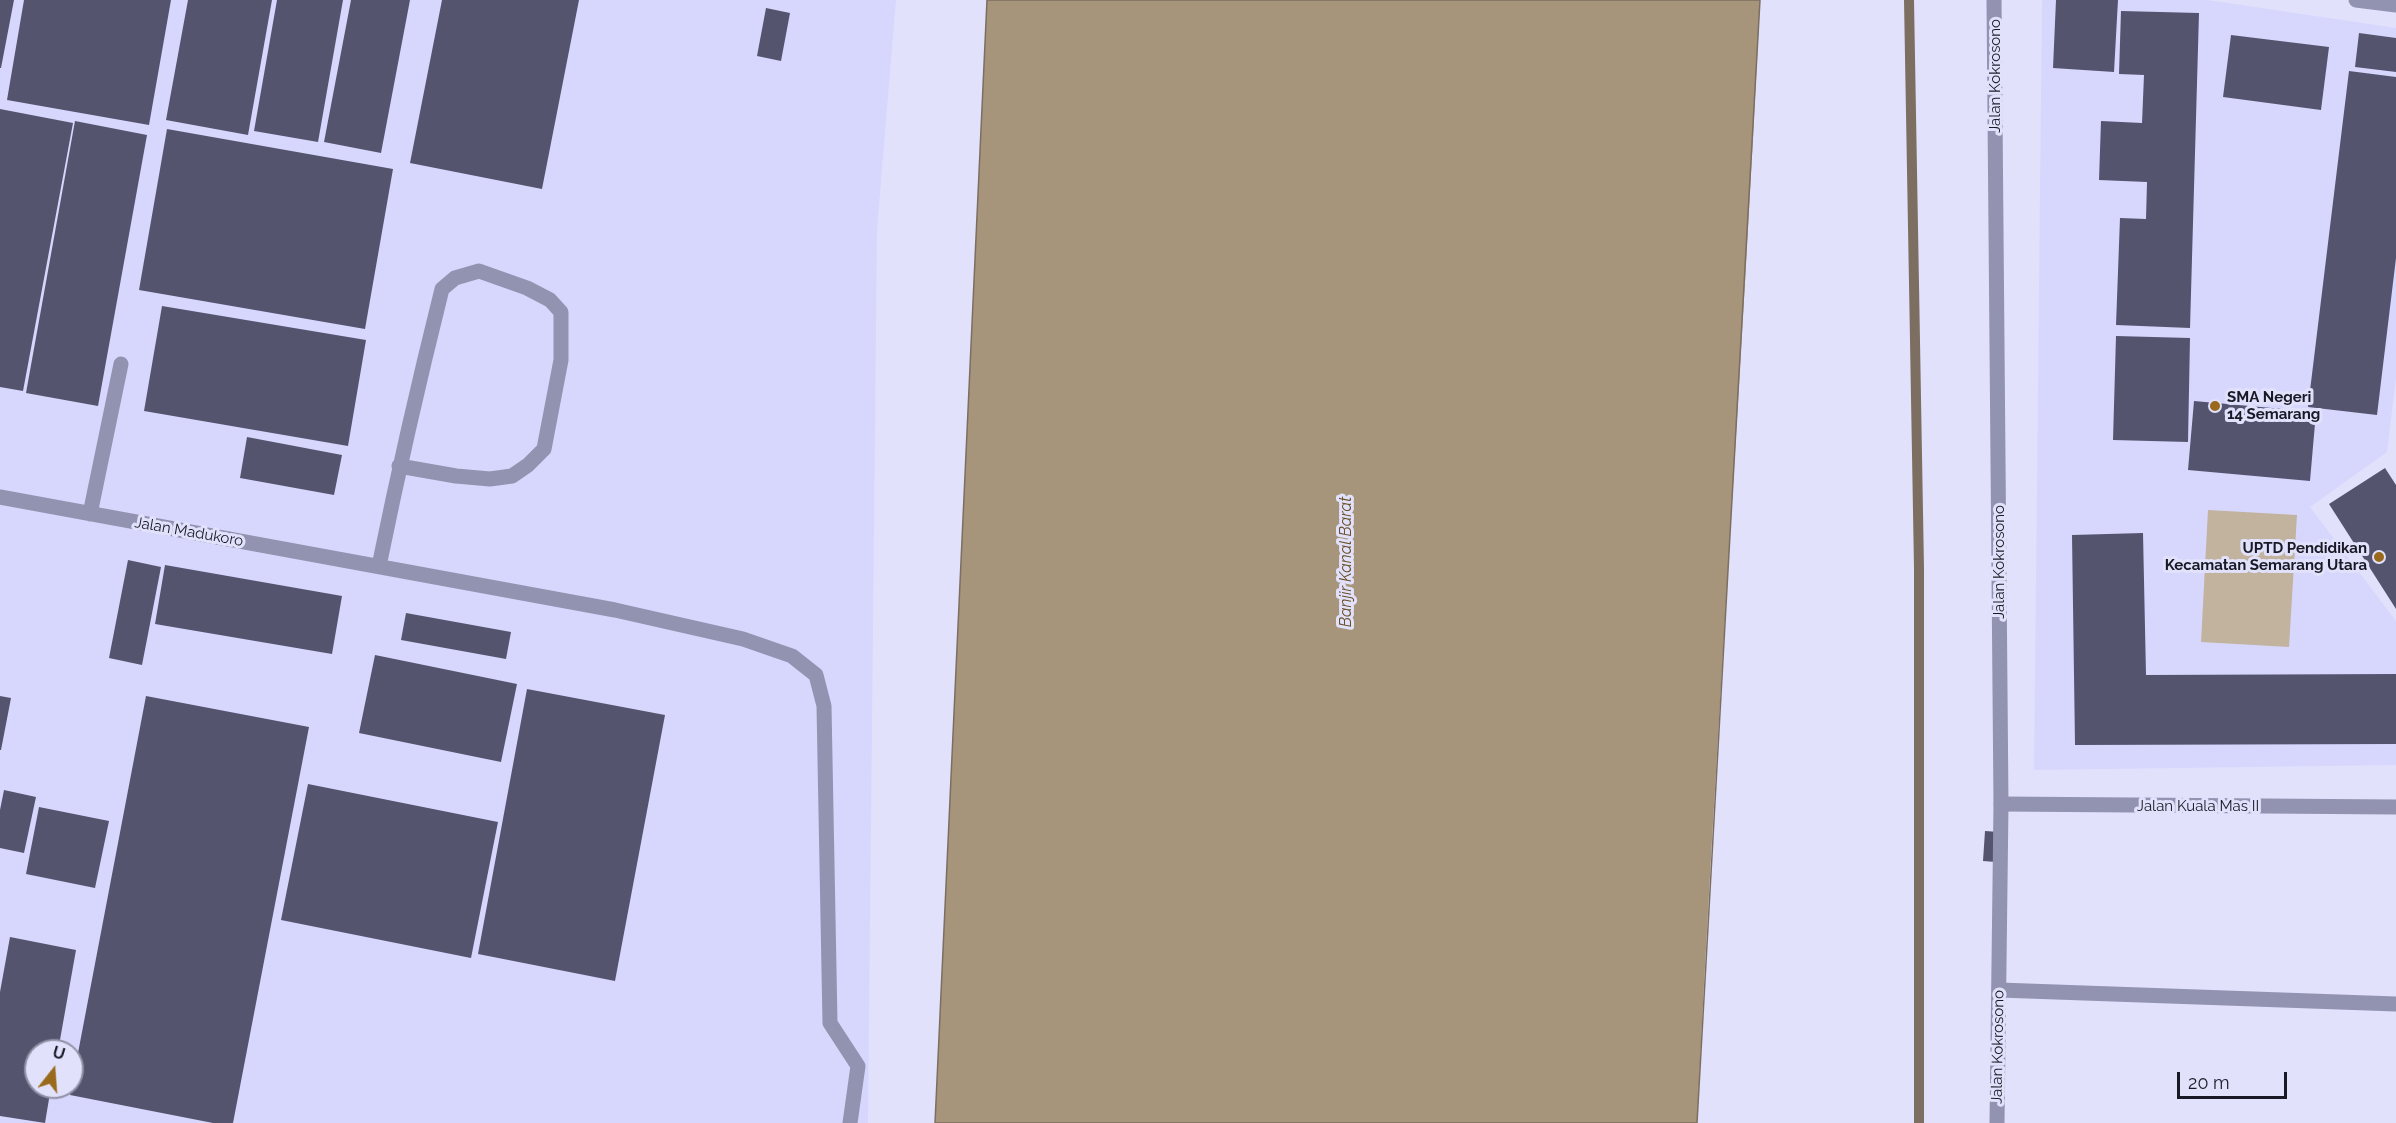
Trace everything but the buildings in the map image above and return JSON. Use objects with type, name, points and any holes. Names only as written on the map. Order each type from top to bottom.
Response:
[{"type":"street","name":"Jalan Kokrosono","points":[[1994,0],[2001,804],[1997,1123]]},
{"type":"street","points":[[2356,0],[2396,5]]},
{"type":"street","points":[[379,566],[399,466],[442,289],[455,278],[478,271],[527,288],[550,300],[561,312],[561,360],[544,449],[528,465],[512,476],[490,479],[456,476],[399,466]]},
{"type":"street","points":[[90,514],[121,364]]},
{"type":"street","name":"Jalan Madukoro","points":[[0,497],[615,610],[743,639],[792,657],[816,675],[824,706],[830,1023],[858,1066],[850,1123]]},
{"type":"street","name":"Jalan Kuala Mas II","points":[[2001,804],[2396,807]]},
{"type":"street","points":[[1999,990],[2396,1004]]},
{"type":"shaded area","points":[[0,0],[896,0],[877,230],[868,1123],[0,1123]]},
{"type":"shaded area","name":"SMA Negeri 14 Semarang","points":[[2042,0],[2208,0],[2396,28],[2396,378],[2387,452],[2310,507],[2396,621],[2396,765],[2034,770]]},
{"type":"shaded area","points":[[2208,510],[2297,515],[2289,647],[2201,642]]},
{"type":"water","name":"Banjir Kanal Barat","points":[[987,0],[1760,0],[1697,1123],[935,1123]]},
{"type":"waterway","points":[[1909,0],[1919,568],[1919,1123]]},
{"type":"place","name":"SMA Negeri 14 Semarang","points":[[2215,406]]},
{"type":"place","name":"UPTD Pendidikan Kecamatan Semarang Utara","points":[[2379,557]]}]
